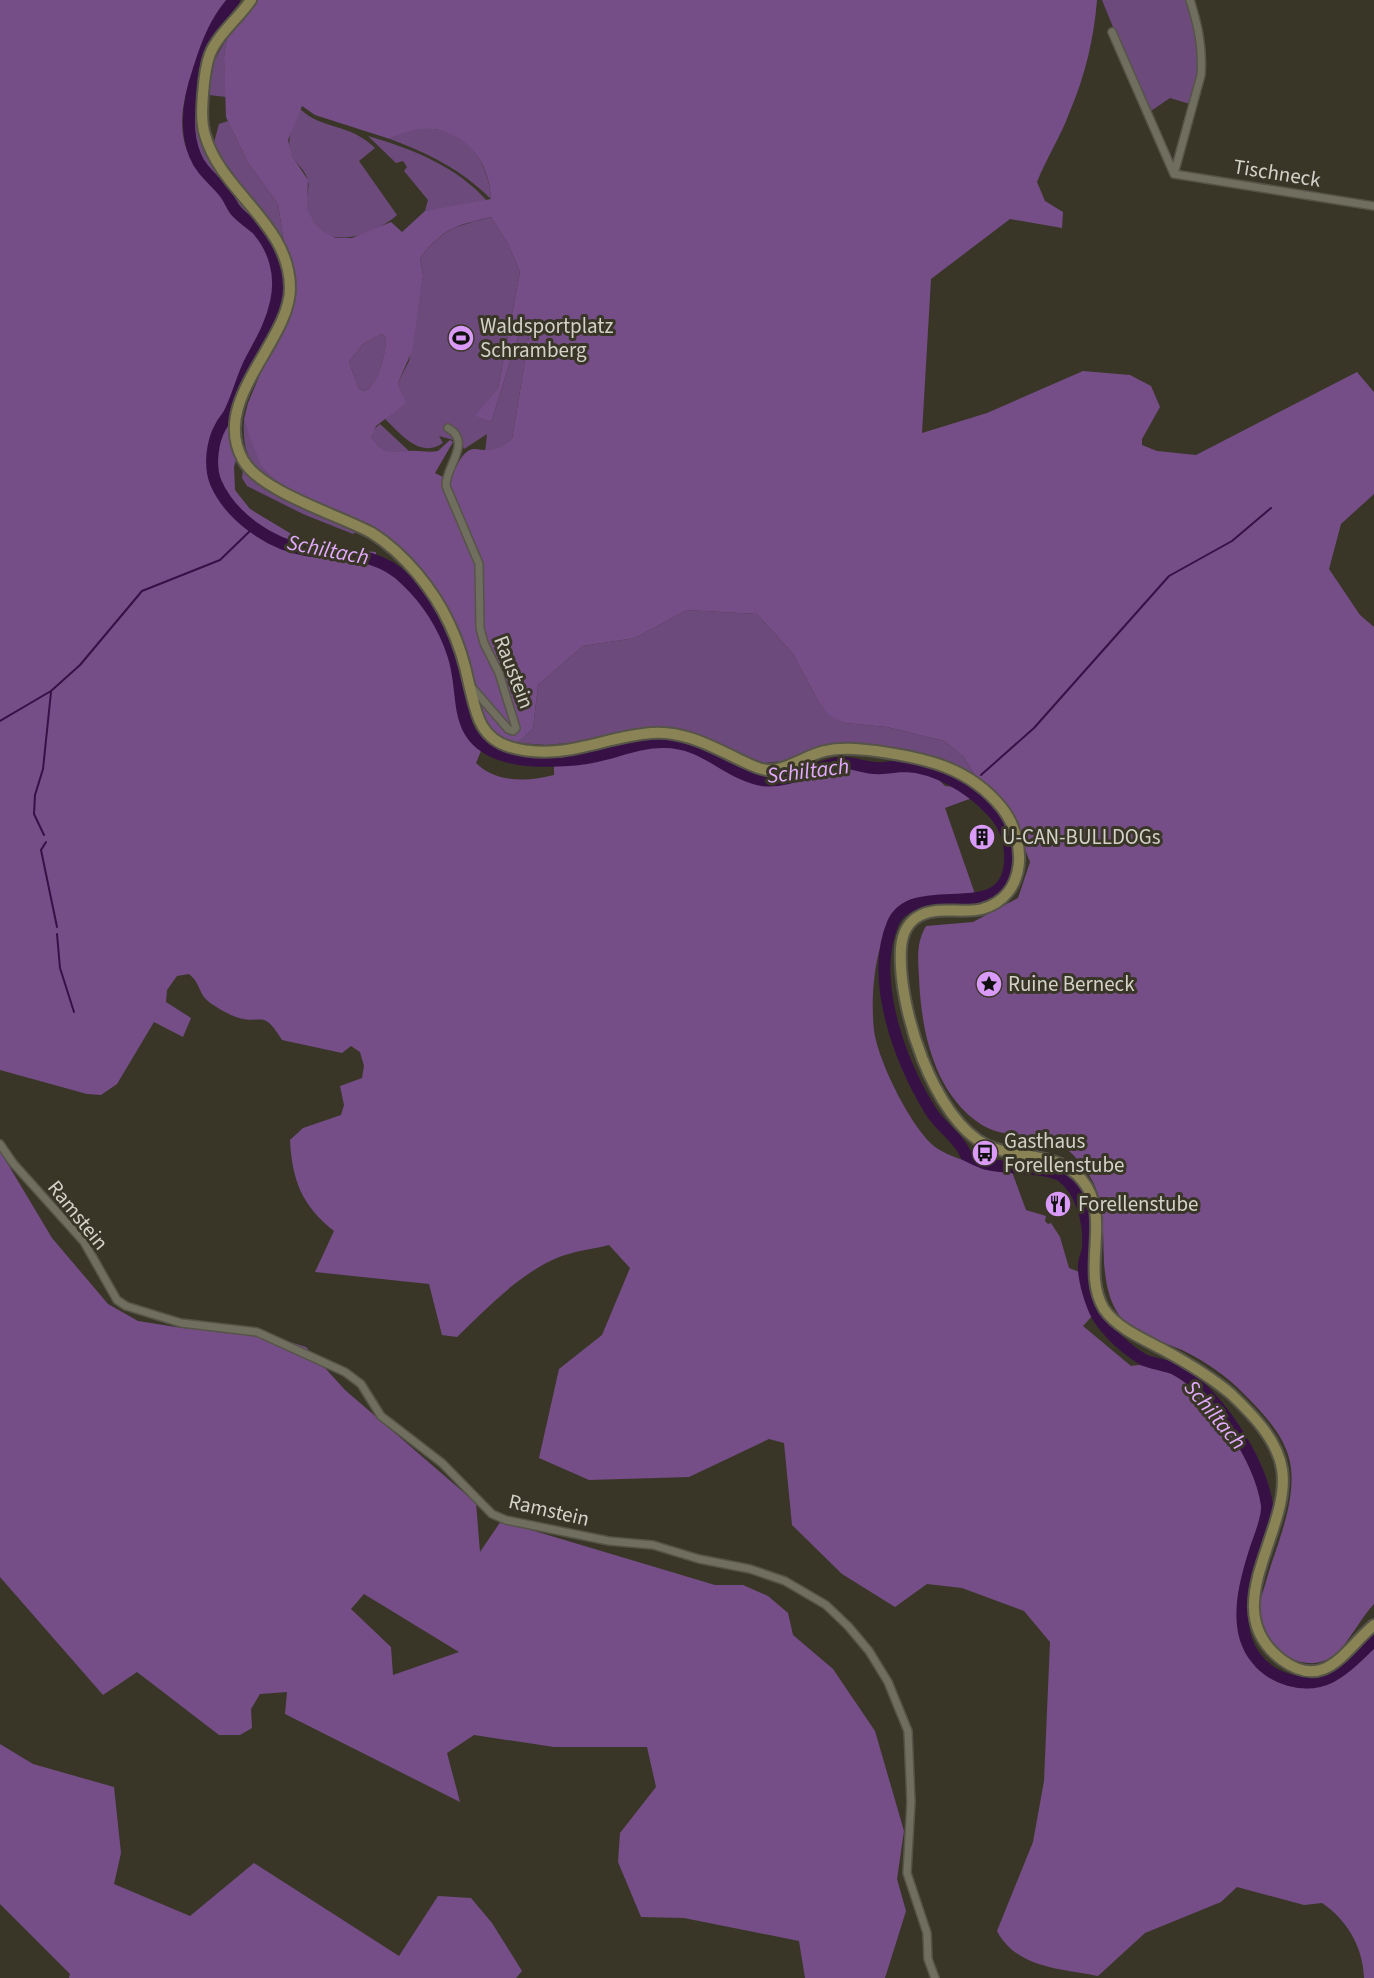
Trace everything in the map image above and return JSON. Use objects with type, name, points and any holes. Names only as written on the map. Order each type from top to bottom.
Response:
[{"type":"main road","points":[[251,0],[211,52],[204,81],[202,115],[205,135],[216,160],[261,218],[284,254],[291,289],[288,308],[245,388],[238,414],[238,445],[243,461],[267,483],[346,519],[377,536],[394,549],[434,596],[448,621],[469,684],[474,710],[489,738],[521,750],[577,750],[629,737],[669,733],[712,746],[766,770],[776,769],[823,751],[857,749],[922,758],[945,765],[975,780],[987,792],[1006,813],[1015,833],[1020,862],[1019,874],[1009,891],[992,905],[974,910],[926,913],[915,918],[904,931],[901,958],[903,993],[913,1035],[923,1060],[949,1109],[976,1138],[989,1146],[1010,1153],[1050,1159],[1063,1165],[1083,1181],[1090,1195],[1097,1229],[1094,1281],[1105,1309],[1133,1334],[1222,1387],[1269,1437],[1278,1456],[1282,1472],[1282,1500],[1262,1562],[1253,1602],[1255,1620],[1263,1640],[1272,1652],[1294,1668],[1321,1670],[1344,1657],[1374,1625]]},
{"type":"street","points":[[1174,174],[1201,75],[1199,27],[1190,0]]},
{"type":"street","points":[[1112,32],[1174,174]]},
{"type":"street","name":"Tischneck","points":[[1174,174],[1374,206]]},
{"type":"street","name":"Raustein","points":[[448,428],[456,435],[459,451],[447,476],[446,486],[479,564],[480,628],[484,643],[506,691],[517,725],[513,731],[507,729],[469,684]]},
{"type":"street","name":"Ramstein","points":[[0,1144],[84,1242],[117,1300],[126,1306],[182,1323],[257,1332],[345,1372],[361,1384],[381,1416],[441,1463],[492,1514],[506,1520],[609,1541],[653,1545],[699,1560],[750,1569],[785,1581],[826,1605],[869,1650],[888,1682],[908,1731],[911,1802],[907,1873],[927,1933],[928,1959],[935,1978]]},
{"type":"shaded area","points":[[0,0],[232,0],[213,25],[189,82],[183,106],[182,130],[188,152],[194,163],[225,196],[234,214],[267,252],[275,280],[271,309],[245,360],[227,417],[233,419],[237,457],[234,467],[235,490],[250,509],[313,547],[376,552],[376,565],[392,575],[419,601],[439,634],[453,671],[464,731],[481,751],[476,763],[484,770],[513,779],[534,779],[554,775],[554,763],[601,759],[626,750],[662,744],[699,752],[763,785],[851,768],[931,772],[945,786],[966,788],[972,798],[945,808],[975,894],[916,899],[900,908],[892,919],[880,949],[874,983],[874,1030],[882,1059],[908,1112],[928,1140],[938,1149],[955,1157],[1012,1172],[1026,1210],[1046,1216],[1045,1221],[1048,1224],[1051,1223],[1060,1237],[1069,1268],[1082,1273],[1093,1315],[1083,1326],[1131,1366],[1153,1366],[1175,1376],[1197,1392],[1235,1437],[1259,1486],[1263,1507],[1260,1525],[1242,1577],[1238,1600],[1243,1642],[1257,1667],[1280,1683],[1309,1688],[1321,1686],[1342,1675],[1374,1647],[1374,1978],[1364,1978],[1361,1956],[1352,1935],[1339,1918],[1322,1903],[1304,1905],[1237,1887],[1221,1902],[1145,1933],[1098,1976],[1041,1965],[1016,1953],[1005,1943],[997,1931],[1033,1842],[1044,1781],[1050,1642],[1024,1611],[962,1588],[927,1584],[895,1607],[842,1574],[792,1525],[784,1443],[769,1439],[689,1477],[589,1480],[539,1458],[559,1369],[602,1335],[630,1268],[609,1245],[559,1257],[531,1272],[505,1292],[457,1337],[442,1335],[429,1284],[315,1272],[334,1231],[314,1212],[301,1191],[293,1168],[290,1140],[303,1128],[341,1115],[344,1105],[340,1086],[362,1078],[364,1066],[360,1052],[351,1046],[342,1053],[282,1040],[266,1021],[236,1017],[210,1003],[189,974],[177,976],[167,990],[166,1002],[191,1018],[183,1037],[154,1022],[117,1084],[101,1095],[87,1094],[0,1070]]},
{"type":"shaded area","points":[[256,0],[1097,0],[1091,43],[1080,84],[1037,182],[1045,201],[1063,212],[1062,228],[1010,219],[931,279],[922,433],[987,413],[1083,371],[1130,375],[1151,386],[1160,407],[1142,439],[1142,445],[1157,451],[1196,455],[1357,372],[1374,392],[1374,494],[1341,524],[1329,569],[1360,615],[1374,627],[1374,1604],[1340,1650],[1330,1658],[1318,1663],[1304,1663],[1287,1657],[1275,1650],[1266,1639],[1260,1625],[1259,1605],[1290,1498],[1291,1468],[1280,1437],[1259,1410],[1231,1381],[1184,1351],[1139,1332],[1123,1320],[1117,1312],[1106,1281],[1099,1199],[1094,1184],[1076,1158],[1055,1143],[1003,1133],[979,1123],[963,1110],[950,1094],[932,1057],[923,1017],[918,964],[918,951],[926,926],[973,922],[1018,898],[1030,862],[1010,812],[974,774],[963,756],[944,741],[887,727],[845,723],[829,715],[817,699],[793,654],[757,614],[687,610],[635,638],[583,646],[538,685],[533,729],[517,743],[506,740],[491,731],[483,718],[474,691],[480,696],[483,694],[472,680],[462,641],[434,586],[388,538],[371,525],[284,488],[261,465],[244,419],[248,403],[294,294],[295,273],[284,243],[278,204],[248,163],[226,117],[224,57],[227,38]],"holes":[[[302,106],[315,115],[390,139],[408,131],[426,129],[443,131],[458,138],[471,148],[481,162],[488,179],[491,199],[425,211],[402,232],[391,222],[352,238],[336,238],[325,233],[314,223],[307,208],[308,180],[292,156],[288,140]],[[491,217],[508,244],[520,272],[498,388],[475,416],[491,422],[521,328],[530,330],[512,439],[497,449],[468,451],[449,480],[435,473],[453,442],[450,440],[438,451],[392,452],[379,447],[371,437],[376,426],[406,403],[398,383],[412,351],[423,276],[420,258],[444,234],[459,226]],[[382,334],[386,338],[378,375],[365,391],[359,389],[349,362],[363,344]]]},
{"type":"shaded area","points":[[1102,0],[1188,0],[1200,60],[1190,104],[1170,98],[1148,113]]},
{"type":"shaded area","points":[[227,38],[224,57],[226,97],[209,95],[214,61]]},
{"type":"shaded area","points":[[197,84],[199,85],[198,121],[262,227],[243,210],[211,173],[199,152],[194,130]]},
{"type":"shaded area","points":[[300,109],[317,120],[356,134],[375,148],[359,161],[397,215],[375,230],[347,237],[334,237],[322,232],[313,223],[307,208],[307,177],[293,158],[289,146],[290,133]]},
{"type":"shaded area","points":[[228,121],[248,163],[278,204],[284,243],[213,146],[219,124]]},
{"type":"shaded area","points":[[429,128],[453,134],[471,148],[485,172],[491,199],[468,179],[444,163],[390,139],[406,130]]},
{"type":"shaded area","points":[[368,136],[433,160],[462,178],[488,202],[425,211],[428,200],[404,171],[407,167],[403,161],[396,163]]},
{"type":"shaded area","name":"Waldsportplatz Schramberg","points":[[491,217],[508,244],[520,272],[498,388],[476,416],[491,422],[521,328],[530,330],[512,439],[500,449],[489,452],[485,452],[487,434],[464,449],[461,442],[439,436],[443,443],[435,447],[419,446],[411,443],[385,419],[403,396],[398,383],[409,361],[423,276],[420,258],[444,234],[468,223]]},
{"type":"shaded area","points":[[382,334],[386,338],[386,345],[378,375],[365,391],[359,389],[349,362],[363,344]]},
{"type":"shaded area","points":[[244,419],[247,430],[284,488],[264,474],[251,461],[245,444]]},
{"type":"shaded area","points":[[380,424],[409,451],[398,454],[387,452],[378,446],[371,437],[372,431]]},
{"type":"shaded area","points":[[243,468],[355,528],[356,532],[353,534],[303,514],[247,486],[242,478]]},
{"type":"shaded area","points":[[687,610],[757,614],[793,654],[817,699],[845,723],[887,727],[944,741],[963,756],[974,774],[922,754],[859,744],[828,745],[790,760],[764,763],[691,734],[661,728],[640,729],[596,740],[547,745],[517,743],[533,729],[538,685],[583,646],[635,638]]},
{"type":"shaded area","points":[[0,1151],[52,1238],[108,1304],[138,1321],[182,1328],[257,1332],[306,1347],[345,1390],[476,1503],[480,1552],[501,1521],[715,1585],[743,1585],[768,1596],[788,1613],[793,1635],[833,1669],[875,1731],[904,1831],[897,1879],[906,1911],[885,1978],[805,1978],[799,1941],[684,1918],[641,1917],[618,1862],[620,1833],[656,1787],[647,1747],[554,1747],[474,1735],[447,1753],[460,1802],[285,1714],[287,1692],[260,1694],[251,1709],[252,1728],[240,1735],[219,1735],[137,1672],[103,1695],[0,1577]],"holes":[[[364,1594],[459,1652],[393,1675],[391,1647],[351,1609]]]},
{"type":"shaded area","points":[[0,1744],[33,1764],[114,1787],[121,1853],[114,1884],[190,1916],[254,1863],[399,1956],[438,1896],[471,1898],[492,1923],[522,1971],[516,1978],[69,1978],[70,1974],[0,1904]]},
{"type":"waterway","name":"Schiltach","points":[[234,0],[217,24],[202,59],[191,101],[190,134],[195,155],[201,166],[225,193],[235,210],[257,229],[268,245],[276,263],[278,292],[268,327],[249,364],[230,412],[215,439],[214,477],[231,507],[253,527],[279,542],[306,550],[372,559],[395,571],[406,580],[428,605],[449,644],[457,669],[467,725],[473,736],[484,746],[499,754],[537,761],[566,760],[594,757],[648,743],[678,743],[703,752],[749,777],[771,781],[838,763],[876,768],[917,767],[952,780],[982,801],[998,818],[1008,840],[1010,852],[1007,876],[997,890],[981,897],[921,903],[905,909],[893,923],[886,945],[884,969],[886,994],[891,1019],[908,1068],[930,1110],[959,1143],[966,1155],[995,1166],[1038,1169],[1056,1173],[1070,1183],[1080,1200],[1088,1228],[1088,1249],[1084,1270],[1090,1298],[1098,1317],[1113,1335],[1138,1356],[1175,1369],[1206,1393],[1234,1428],[1246,1448],[1263,1487],[1267,1505],[1265,1520],[1245,1587],[1242,1617],[1248,1646],[1259,1662],[1271,1672],[1289,1680],[1315,1682],[1336,1674],[1374,1641]]},
{"type":"waterway","points":[[981,775],[1034,728],[1169,576],[1232,541],[1271,508]]},
{"type":"waterway","points":[[0,721],[51,691],[80,665],[142,591],[220,560],[252,529]]},
{"type":"waterway","points":[[44,835],[34,814],[35,795],[43,769],[51,692]]},
{"type":"waterway","points":[[46,842],[41,850],[57,927]]},
{"type":"waterway","points":[[57,934],[60,968],[74,1012]]},
{"type":"place","name":"Waldsportplatz Schramberg","points":[[461,338]]},
{"type":"place","name":"U-CAN-BULLDOGs","points":[[982,837]]},
{"type":"place","name":"Ruine Berneck","points":[[989,984]]},
{"type":"place","name":"Gasthaus Forellenstube","points":[[985,1153]]},
{"type":"place","name":"Forellenstube","points":[[1058,1204]]}]
